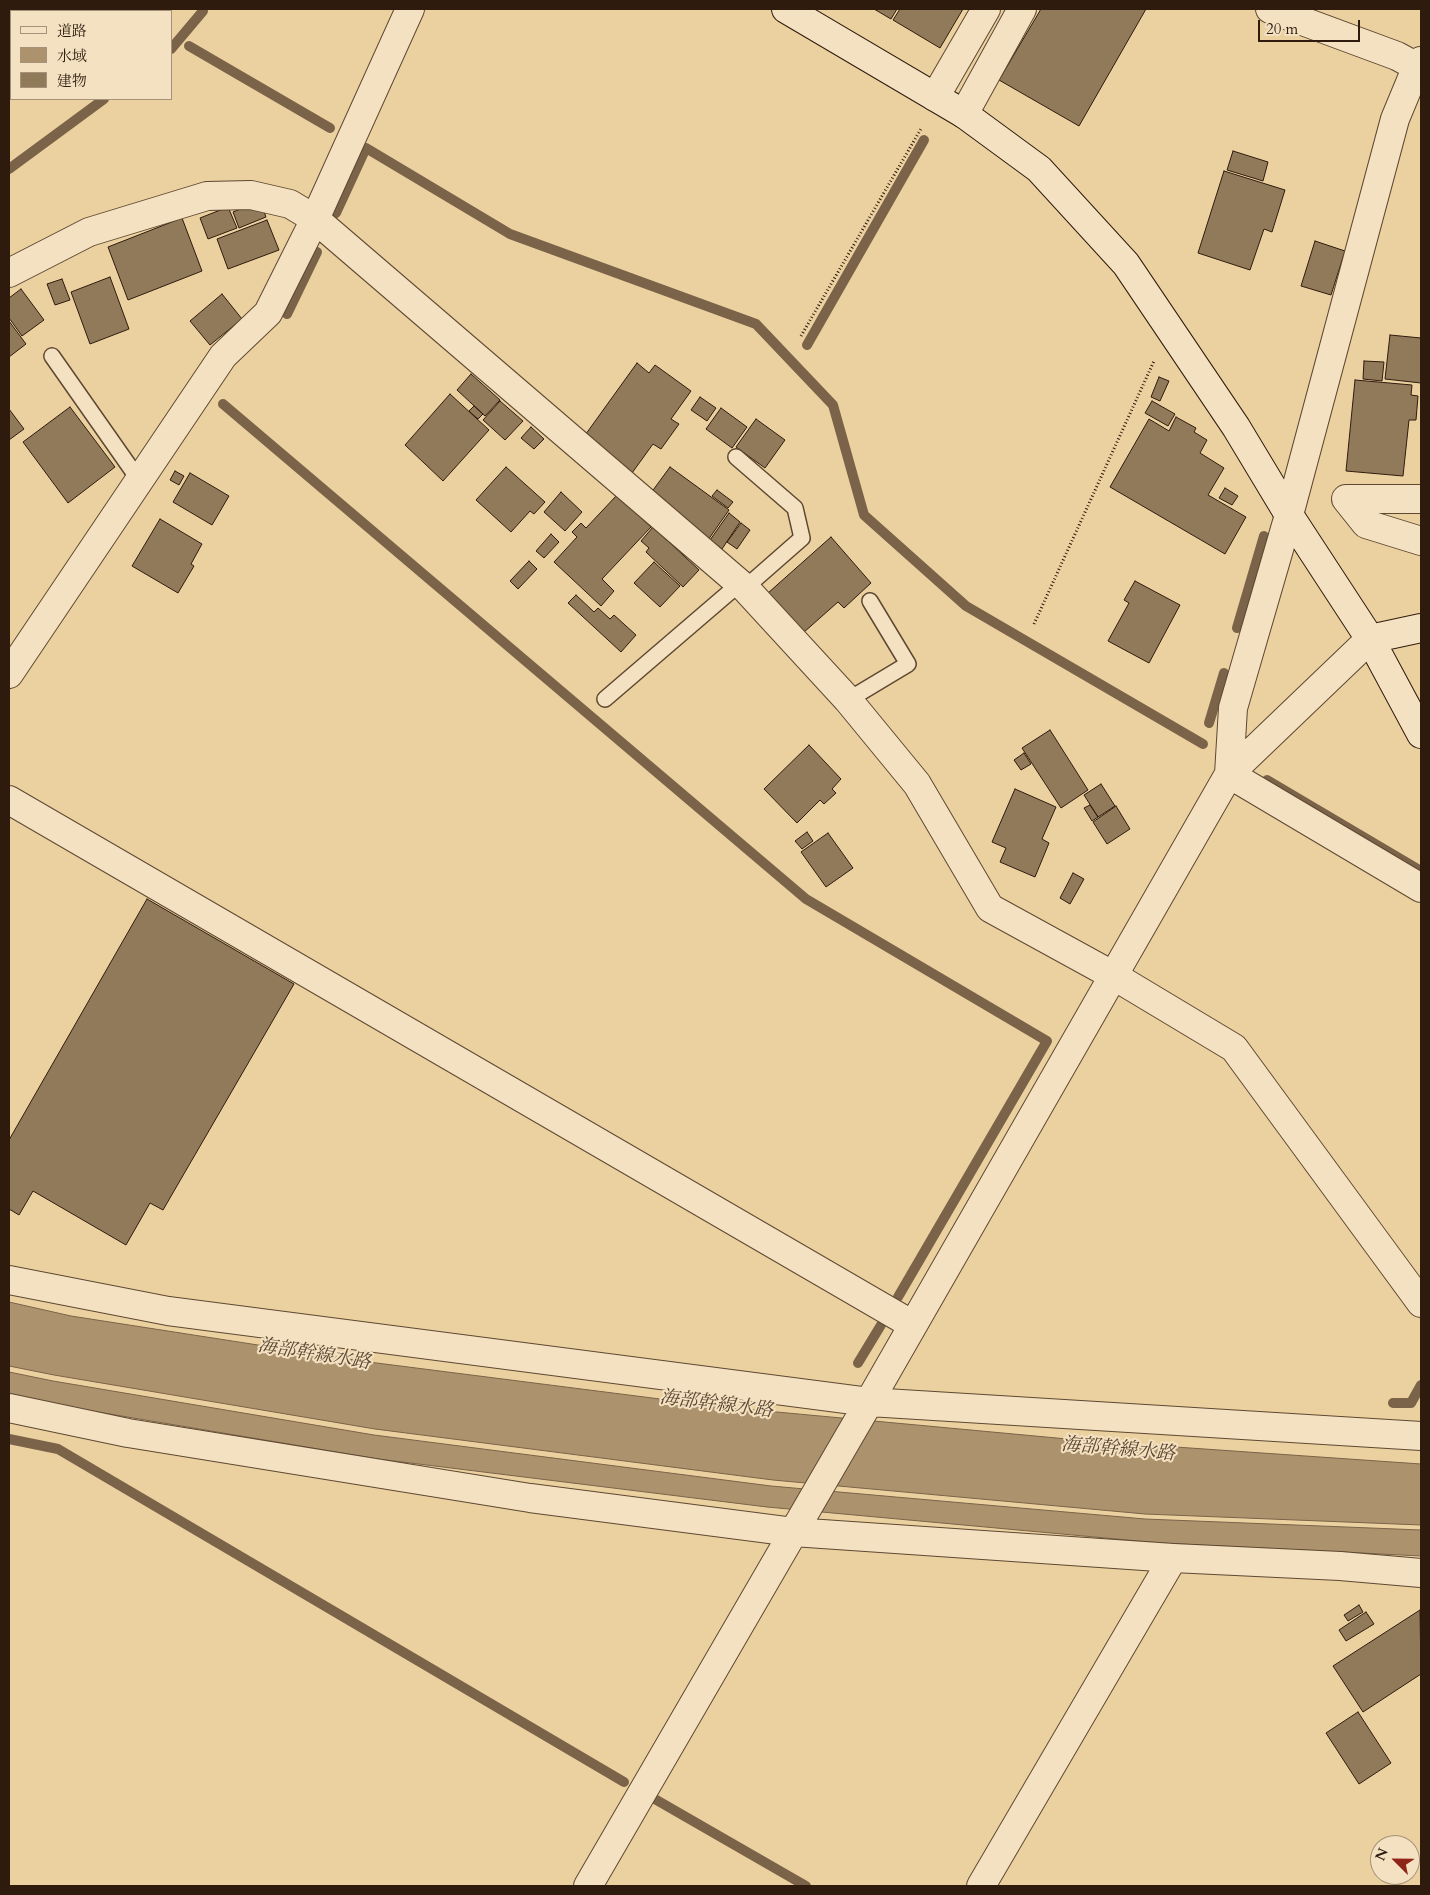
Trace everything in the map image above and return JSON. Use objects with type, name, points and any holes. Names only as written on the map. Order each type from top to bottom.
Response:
[{"type":"street","points":[[9,674],[223,356],[268,313],[315,219],[410,9]]},
{"type":"street","points":[[786,9],[964,114],[1039,169],[1126,264],[1236,427],[1289,515],[1370,639],[1421,734]]},
{"type":"street","points":[[936,98],[986,9]]},
{"type":"street","points":[[964,114],[1022,9]]},
{"type":"street","points":[[1229,774],[1233,708],[1289,515],[1395,119],[1420,65],[1270,9]]},
{"type":"street","points":[[9,273],[89,232],[207,196],[251,195],[290,204],[315,219],[742,586],[848,700],[917,784],[990,908],[1114,976],[1234,1048],[1421,1303]]},
{"type":"street","points":[[1421,499],[1346,499],[1366,524],[1421,541]]},
{"type":"street","points":[[588,1886],[864,1411],[1229,774],[1370,639],[1421,628]]},
{"type":"street","points":[[1229,774],[1421,888]]},
{"type":"street","points":[[9,800],[913,1325]]},
{"type":"street","points":[[9,1280],[168,1311],[864,1411],[1421,1436]]},
{"type":"street","points":[[9,1408],[128,1434],[530,1498],[798,1525],[1172,1558],[1340,1566],[1421,1573]]},
{"type":"street","points":[[981,1886],[1172,1558]]},
{"type":"lane","points":[[52,356],[139,480]]},
{"type":"lane","points":[[604,699],[802,538],[795,508],[736,457]]},
{"type":"lane","points":[[848,700],[908,664],[870,601]]},
{"type":"path","points":[[801,336],[936,98]]},
{"type":"path","points":[[1034,624],[1169,328]]},
{"type":"water","name":"海部幹線水路","points":[[9,1302],[71,1316],[361,1361],[723,1407],[1089,1441],[1421,1464],[1421,1525],[1145,1514],[773,1480],[375,1429],[9,1366]]},
{"type":"water","points":[[9,1372],[374,1435],[771,1486],[1145,1519],[1421,1530],[1421,1556],[1160,1543],[767,1507],[378,1459],[56,1405],[9,1395]]},
{"type":"building","points":[[874,9],[897,9],[891,19]]},
{"type":"building","points":[[900,9],[963,9],[940,48],[893,20]]},
{"type":"building","points":[[1041,9],[1146,9],[1079,126],[999,80]]},
{"type":"building","points":[[1233,151],[1268,162],[1263,181],[1227,170]]},
{"type":"building","points":[[1224,171],[1285,190],[1272,232],[1264,229],[1250,270],[1198,253]]},
{"type":"building","points":[[260,201],[266,217],[239,228],[233,212]]},
{"type":"building","points":[[228,207],[237,228],[208,239],[200,218]]},
{"type":"building","points":[[182,218],[202,271],[128,300],[108,247]]},
{"type":"building","points":[[267,220],[279,250],[228,269],[217,239]]},
{"type":"building","points":[[1315,241],[1345,251],[1331,295],[1301,286]]},
{"type":"building","points":[[110,277],[129,329],[90,344],[71,292]]},
{"type":"building","points":[[62,279],[70,300],[55,305],[47,284]]},
{"type":"building","points":[[21,289],[44,320],[22,336],[9,318],[9,298]]},
{"type":"building","points":[[222,294],[242,319],[210,345],[190,321]]},
{"type":"building","points":[[9,321],[26,344],[9,357]]},
{"type":"building","points":[[1390,335],[1421,338],[1421,383],[1385,379]]},
{"type":"building","points":[[1364,361],[1384,362],[1382,381],[1363,379]]},
{"type":"building","points":[[637,363],[649,373],[655,365],[691,391],[671,419],[679,424],[661,449],[653,444],[632,473],[583,438]]},
{"type":"building","points":[[471,374],[500,400],[485,416],[457,390]]},
{"type":"building","points":[[1159,377],[1169,381],[1160,401],[1151,397]]},
{"type":"building","points":[[1355,380],[1412,385],[1411,395],[1418,396],[1416,420],[1409,420],[1403,476],[1346,471]]},
{"type":"building","points":[[450,394],[489,430],[443,481],[405,445]]},
{"type":"building","points":[[700,397],[716,408],[707,421],[691,410]]},
{"type":"building","points":[[500,401],[523,421],[505,440],[483,420]]},
{"type":"building","points":[[1152,401],[1175,414],[1168,426],[1145,413]]},
{"type":"building","points":[[474,406],[483,414],[478,419],[469,411]]},
{"type":"building","points":[[70,407],[115,467],[68,503],[23,442]]},
{"type":"building","points":[[721,408],[747,427],[732,448],[706,429]]},
{"type":"building","points":[[9,409],[24,429],[9,440]]},
{"type":"building","points":[[1176,417],[1196,428],[1194,432],[1207,440],[1200,453],[1224,468],[1208,495],[1246,517],[1225,554],[1110,487],[1149,419],[1169,431]]},
{"type":"building","points":[[756,419],[785,440],[765,468],[736,447]]},
{"type":"building","points":[[531,427],[544,439],[534,449],[521,438]]},
{"type":"building","points":[[506,467],[545,502],[534,514],[530,511],[511,532],[476,500]]},
{"type":"building","points":[[670,467],[729,510],[708,540],[648,497]]},
{"type":"building","points":[[175,471],[184,476],[179,485],[170,480]]},
{"type":"building","points":[[190,473],[229,496],[212,525],[173,502]]},
{"type":"building","points":[[1225,488],[1238,496],[1232,505],[1219,498]]},
{"type":"building","points":[[717,490],[733,502],[728,508],[712,496]]},
{"type":"building","points":[[561,492],[582,512],[565,531],[544,512]]},
{"type":"building","points":[[617,495],[651,527],[602,579],[614,591],[601,606],[554,562],[577,537],[572,532],[581,523],[586,528]]},
{"type":"building","points":[[729,513],[740,522],[722,549],[710,540]]},
{"type":"building","points":[[160,519],[202,544],[191,564],[194,566],[178,593],[132,566]]},
{"type":"building","points":[[741,523],[750,530],[737,549],[727,542]]},
{"type":"building","points":[[653,527],[699,570],[683,587],[646,552],[649,548],[641,541]]},
{"type":"building","points":[[551,534],[559,542],[544,558],[536,551]]},
{"type":"building","points":[[831,537],[871,583],[844,608],[838,602],[803,633],[768,593]]},
{"type":"building","points":[[529,561],[537,569],[518,589],[510,581]]},
{"type":"building","points":[[654,562],[680,586],[660,607],[634,583]]},
{"type":"building","points":[[1135,581],[1180,605],[1149,663],[1108,641],[1129,603],[1124,600]]},
{"type":"building","points":[[576,595],[594,612],[598,608],[610,619],[614,615],[636,635],[621,652],[568,603]]},
{"type":"building","points":[[1050,730],[1088,790],[1061,808],[1022,748]]},
{"type":"building","points":[[809,745],[841,779],[832,789],[836,793],[824,804],[820,800],[797,823],[764,789]]},
{"type":"building","points":[[1024,753],[1031,764],[1021,770],[1014,760]]},
{"type":"building","points":[[1101,784],[1115,806],[1098,817],[1084,795]]},
{"type":"building","points":[[1015,789],[1056,807],[1042,839],[1049,843],[1035,877],[1000,862],[1006,848],[992,842]]},
{"type":"building","points":[[1090,805],[1098,817],[1092,821],[1084,808]]},
{"type":"building","points":[[1116,806],[1130,829],[1107,844],[1093,822]]},
{"type":"building","points":[[807,832],[813,841],[802,849],[795,841]]},
{"type":"building","points":[[828,833],[853,868],[826,887],[801,852]]},
{"type":"building","points":[[1073,873],[1084,879],[1070,904],[1060,898]]},
{"type":"building","points":[[147,899],[294,984],[163,1210],[150,1203],[126,1245],[33,1191],[19,1215],[9,1209],[9,1140]]},
{"type":"building","points":[[1359,1605],[1363,1612],[1348,1621],[1344,1615]]},
{"type":"building","points":[[1420,1610],[1421,1674],[1363,1712],[1333,1666]]},
{"type":"building","points":[[1366,1612],[1374,1624],[1346,1641],[1339,1630]]},
{"type":"building","points":[[1358,1712],[1391,1763],[1359,1784],[1326,1733]]},
{"type":"waterway","points":[[172,48],[203,11]]},
{"type":"waterway","points":[[189,46],[330,128]]},
{"type":"waterway","points":[[9,169],[103,100]]},
{"type":"waterway","points":[[807,345],[924,140]]},
{"type":"waterway","points":[[336,213],[366,148],[510,234],[756,324],[833,405],[864,515],[966,606],[1203,744]]},
{"type":"waterway","points":[[287,314],[317,252]]},
{"type":"waterway","points":[[223,404],[806,899],[1047,1041],[898,1297]]},
{"type":"waterway","points":[[1237,628],[1264,536]]},
{"type":"waterway","points":[[1209,723],[1224,673]]},
{"type":"waterway","points":[[1267,780],[1421,871]]},
{"type":"waterway","points":[[858,1363],[881,1325]]},
{"type":"waterway","points":[[1393,1403],[1411,1403],[1421,1385]]},
{"type":"waterway","points":[[9,1439],[58,1449],[624,1782]]},
{"type":"waterway","points":[[653,1798],[806,1886]]}]
